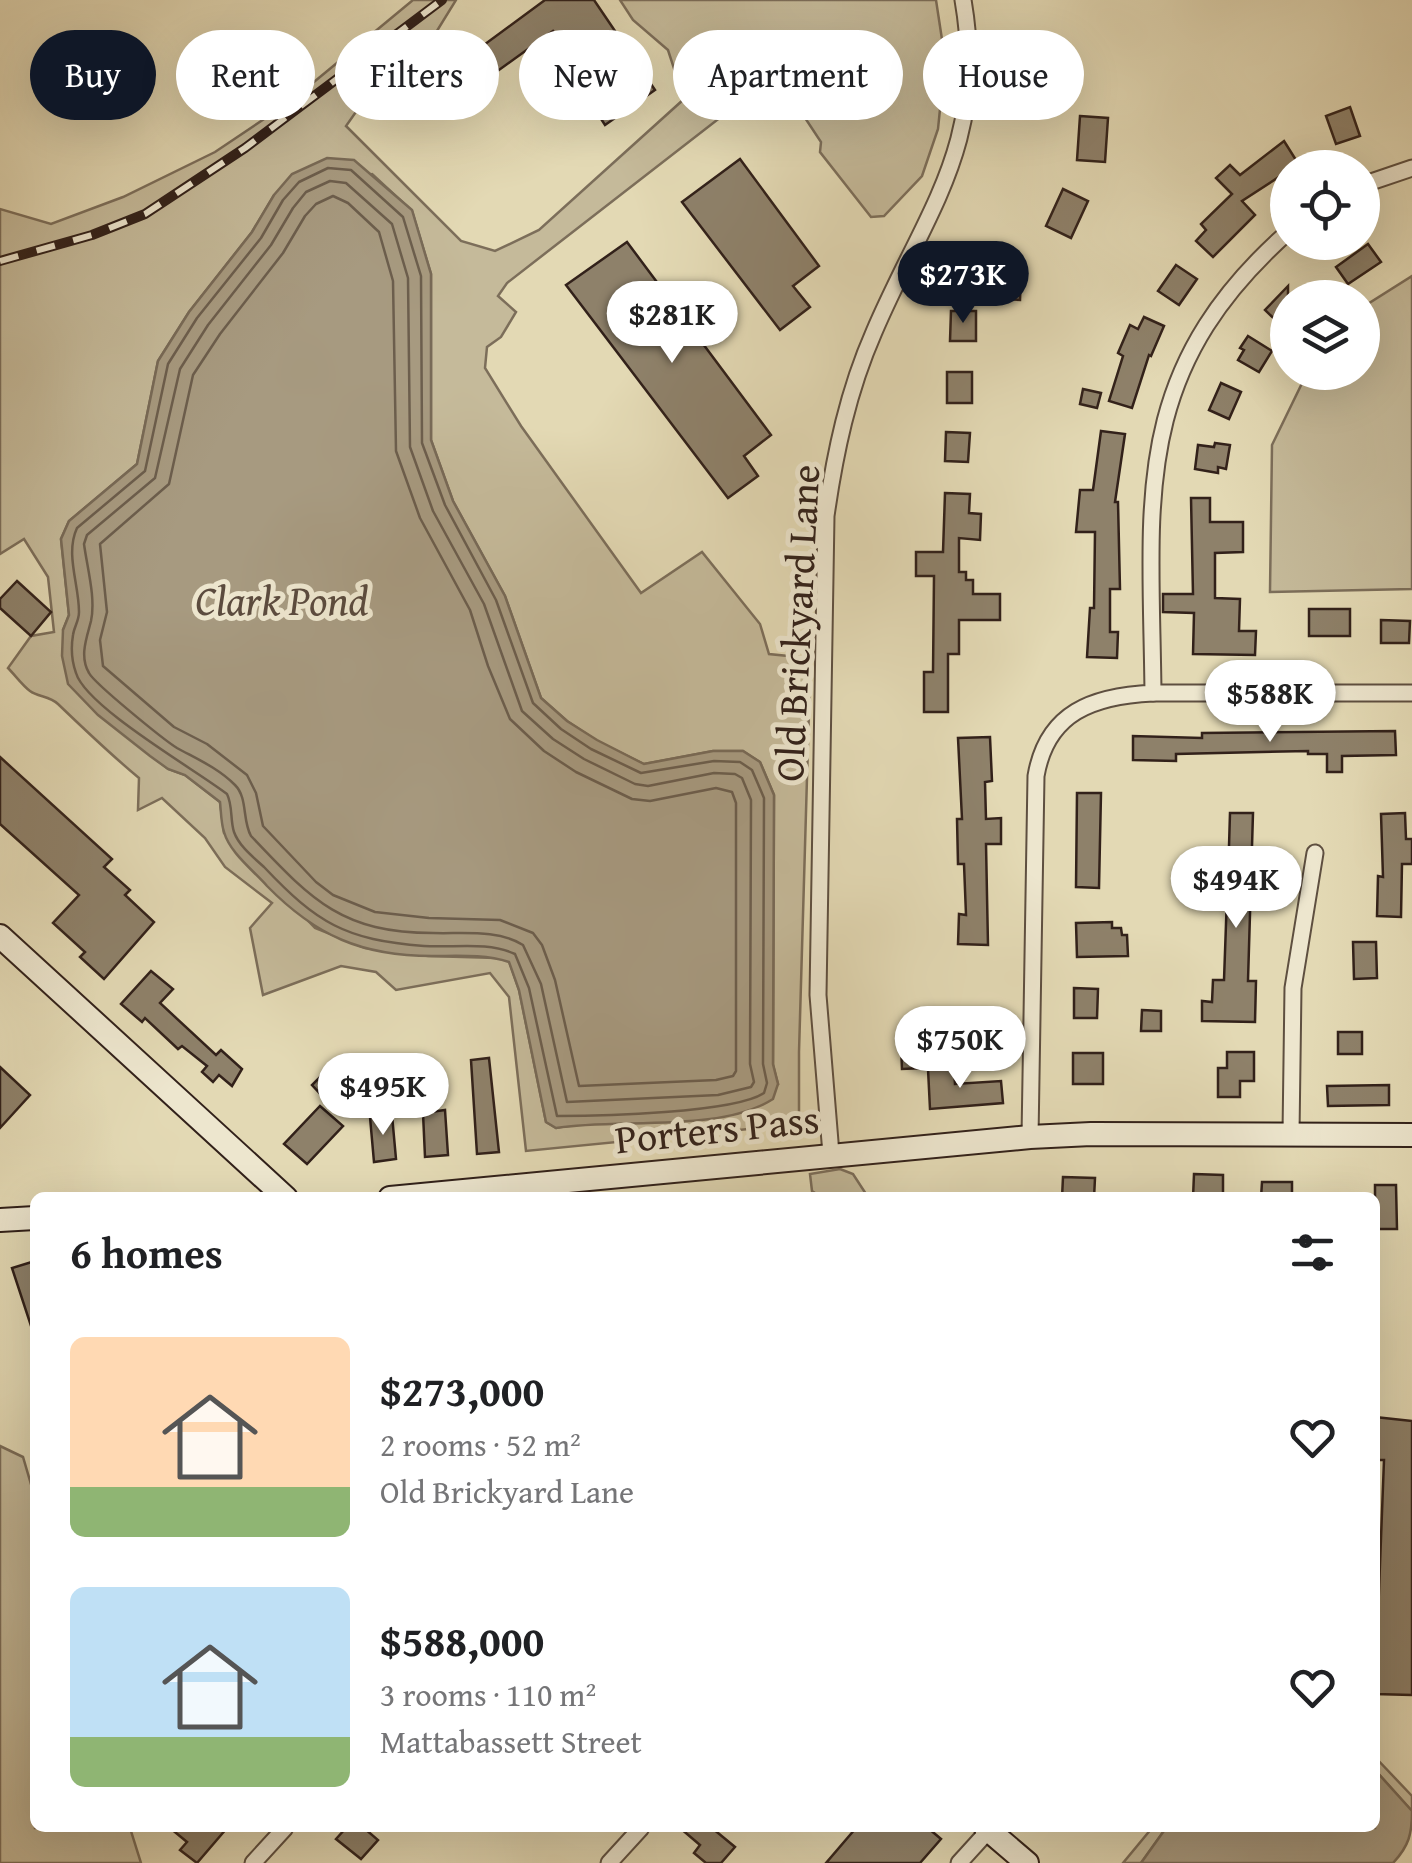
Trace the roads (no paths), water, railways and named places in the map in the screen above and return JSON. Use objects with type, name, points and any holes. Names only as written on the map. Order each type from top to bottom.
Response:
[{"type":"street","name":"Old Brickyard Lane","points":[[831,1154],[818,995],[826,516],[856,375],[953,165],[964,122],[970,72],[963,0]]},
{"type":"street","points":[[1380,179],[1412,168]]},
{"type":"street","points":[[1153,694],[1152,494],[1162,423],[1175,385],[1211,317],[1270,247]]},
{"type":"street","points":[[1030,1137],[1036,776],[1048,738],[1063,720],[1105,699],[1153,694],[1412,693]]},
{"type":"street","points":[[1292,1134],[1293,988],[1315,852]]},
{"type":"street","points":[[0,936],[279,1192]]},
{"type":"street","name":"Porters Pass","points":[[450,1192],[1030,1137],[1412,1135]]},
{"type":"street","points":[[0,1220],[30,1218]]},
{"type":"street","points":[[254,1863],[281,1832]]},
{"type":"street","points":[[610,1863],[637,1832]]},
{"type":"street","points":[[959,1863],[985,1832]]},
{"type":"street","points":[[991,1832],[1027,1863]]},
{"type":"water","name":"Clark Pond","points":[[327,158],[354,160],[412,210],[431,274],[431,440],[453,501],[505,596],[541,698],[567,721],[644,764],[713,751],[743,751],[760,762],[774,795],[773,1064],[778,1084],[773,1099],[751,1110],[668,1122],[556,1128],[546,1122],[519,990],[509,962],[384,952],[322,930],[285,903],[237,854],[224,832],[220,802],[185,775],[150,756],[98,715],[68,684],[62,656],[63,630],[69,615],[61,539],[69,521],[137,464],[158,361],[189,312],[292,174]]},
{"type":"water","points":[[1380,1776],[1412,1811],[1408,1839],[1393,1863],[1141,1863],[1163,1832],[1380,1832]]},
{"type":"railway","points":[[0,261],[92,235],[145,214],[245,148],[442,0]]}]
